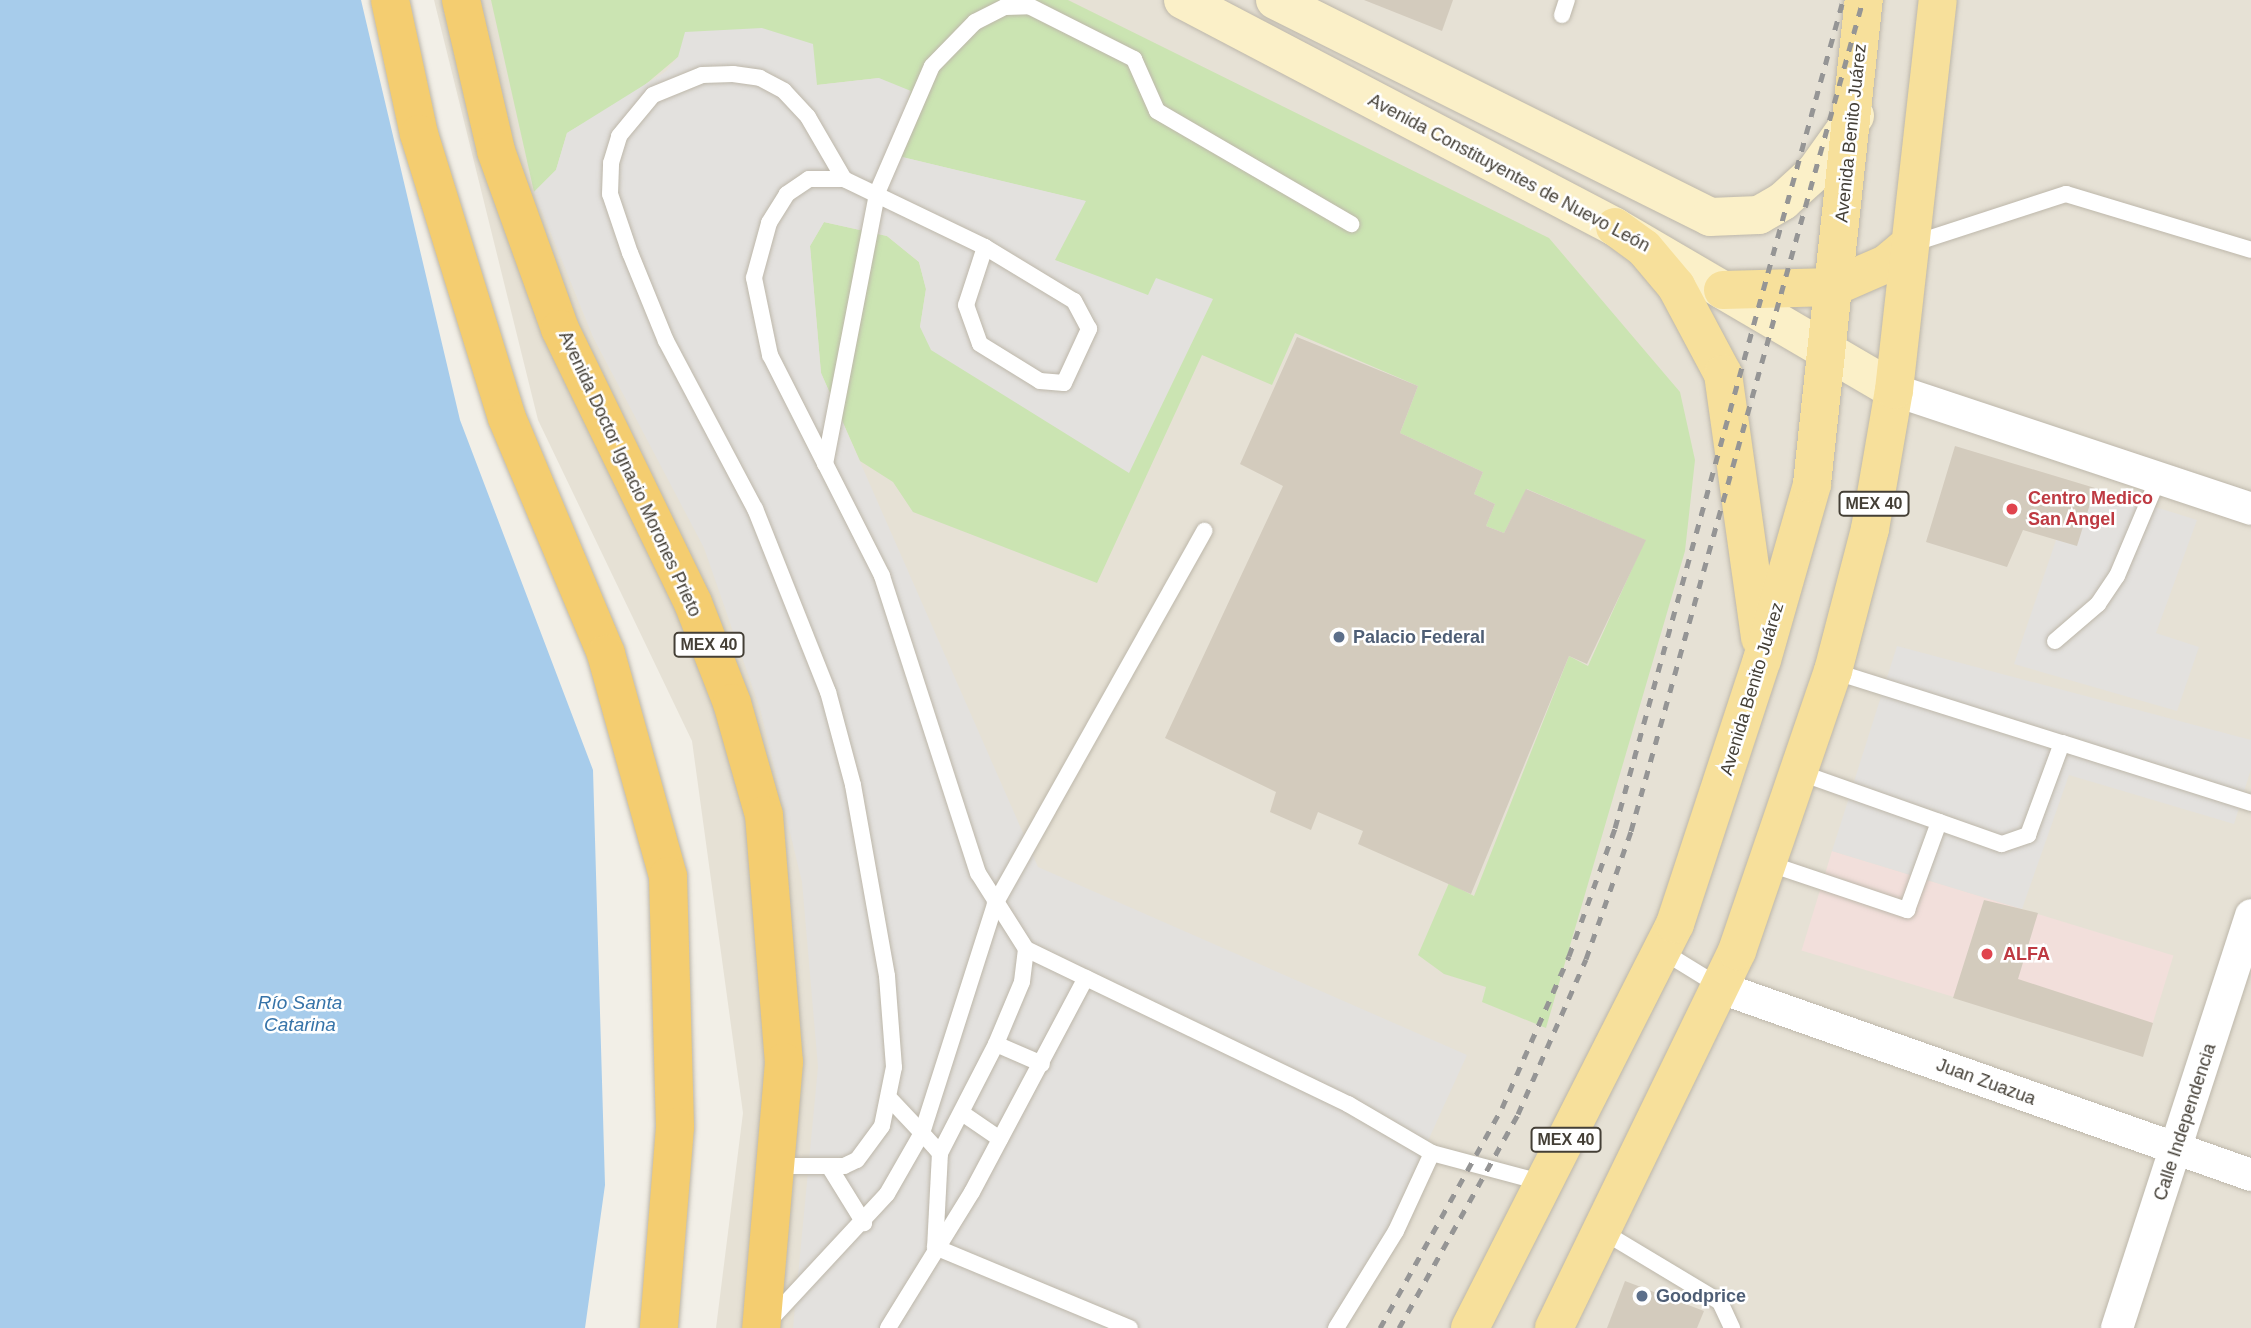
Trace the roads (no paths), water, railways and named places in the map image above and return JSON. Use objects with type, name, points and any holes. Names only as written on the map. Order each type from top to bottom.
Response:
[{"type":"highway","points":[[390,0],[419,134],[508,418],[606,654],[668,876],[675,1127],[659,1328]]},
{"type":"highway","name":"Avenida Doctor Ignacio Morones Prieto","points":[[461,0],[496,151],[560,329],[693,604],[732,704],[764,815],[784,1062],[762,1328]]},
{"type":"main road","name":"Avenida Constituyentes de Nuevo León","points":[[1183,0],[1615,227],[1829,356],[1894,390]]},
{"type":"main road","points":[[1275,0],[1710,217],[1759,215],[1792,195],[1855,116]]},
{"type":"main road","name":"Avenida Benito Juárez","points":[[1470,1328],[1662,951],[1694,874],[1762,660],[1812,484],[1855,116],[1864,0]]},
{"type":"main road","name":"MEX 40","points":[[1554,1328],[1721,988],[1770,864],[1833,671],[1870,529],[1894,390],[1938,0]]},
{"type":"main road","points":[[1615,227],[1644,248],[1676,286],[1723,374],[1762,660]]},
{"type":"main road","points":[[1723,290],[1833,287],[1875,270],[1909,245]]},
{"type":"street","points":[[1894,390],[2251,509]]},
{"type":"street","name":"Calle Independencia","points":[[2117,1328],[2251,915]]},
{"type":"street","name":"Juan Zuazua","points":[[1721,988],[2251,1175]]},
{"type":"lane","points":[[825,464],[877,193],[932,66],[975,22],[1005,7],[1029,5],[1134,59],[1157,111],[1351,224]]},
{"type":"lane","points":[[776,1166],[830,1168],[857,1160],[882,1126],[891,1100],[887,976],[853,785],[828,692],[755,509],[666,341],[610,194],[620,136],[653,95],[702,75],[760,78],[784,91],[808,117],[844,178]]},
{"type":"lane","points":[[985,247],[966,305],[980,344],[1040,381],[1065,383],[1077,365],[1089,320],[1074,301],[985,247],[844,178],[809,179],[787,194],[769,223],[754,278],[770,355],[882,576],[978,873],[995,904],[1026,949],[1349,1104],[1432,1153],[1544,1183]]},
{"type":"lane","points":[[1909,245],[2066,194],[2251,250]]},
{"type":"lane","points":[[2055,642],[2098,604],[2117,576],[2158,479]]},
{"type":"lane","points":[[762,1328],[864,1223],[922,1133],[995,904],[1204,531]]},
{"type":"lane","points":[[1833,671],[2251,803]]},
{"type":"lane","points":[[1801,773],[2002,844],[2019,843],[2036,821],[2062,743]]},
{"type":"lane","points":[[1770,864],[1908,910],[1939,822]]},
{"type":"lane","points":[[936,1247],[940,1153],[996,1044],[1022,982],[1026,949]]},
{"type":"lane","points":[[1662,951],[1721,988]]},
{"type":"lane","points":[[894,1326],[936,1247],[1042,1063],[1086,978]]},
{"type":"lane","points":[[996,1044],[1042,1063]]},
{"type":"lane","points":[[891,1100],[940,1153]]},
{"type":"lane","points":[[962,1113],[1000,1139]]},
{"type":"lane","points":[[1335,1328],[1396,1231],[1432,1153]]},
{"type":"lane","points":[[830,1168],[864,1223]]},
{"type":"lane","points":[[1602,1231],[1720,1302],[1732,1328]]},
{"type":"lane","points":[[936,1247],[1130,1328]]},
{"type":"water","name":"Río Santa Catarina","points":[[0,0],[361,0],[460,420],[593,770],[605,1185],[585,1328],[0,1328]]},
{"type":"railway","points":[[1380,1328],[1502,1108],[1569,956],[1615,828],[1843,0]]},
{"type":"railway","points":[[1399,1328],[1518,1114],[1586,959],[1631,831],[1863,0]]},
{"type":"place","name":"Centro Medico San Angel","points":[[2012,509]]},
{"type":"place","name":"Palacio Federal","points":[[1339,637]]},
{"type":"place","name":"ALFA","points":[[1987,954]]},
{"type":"place","name":"Goodprice","points":[[1642,1296]]}]
